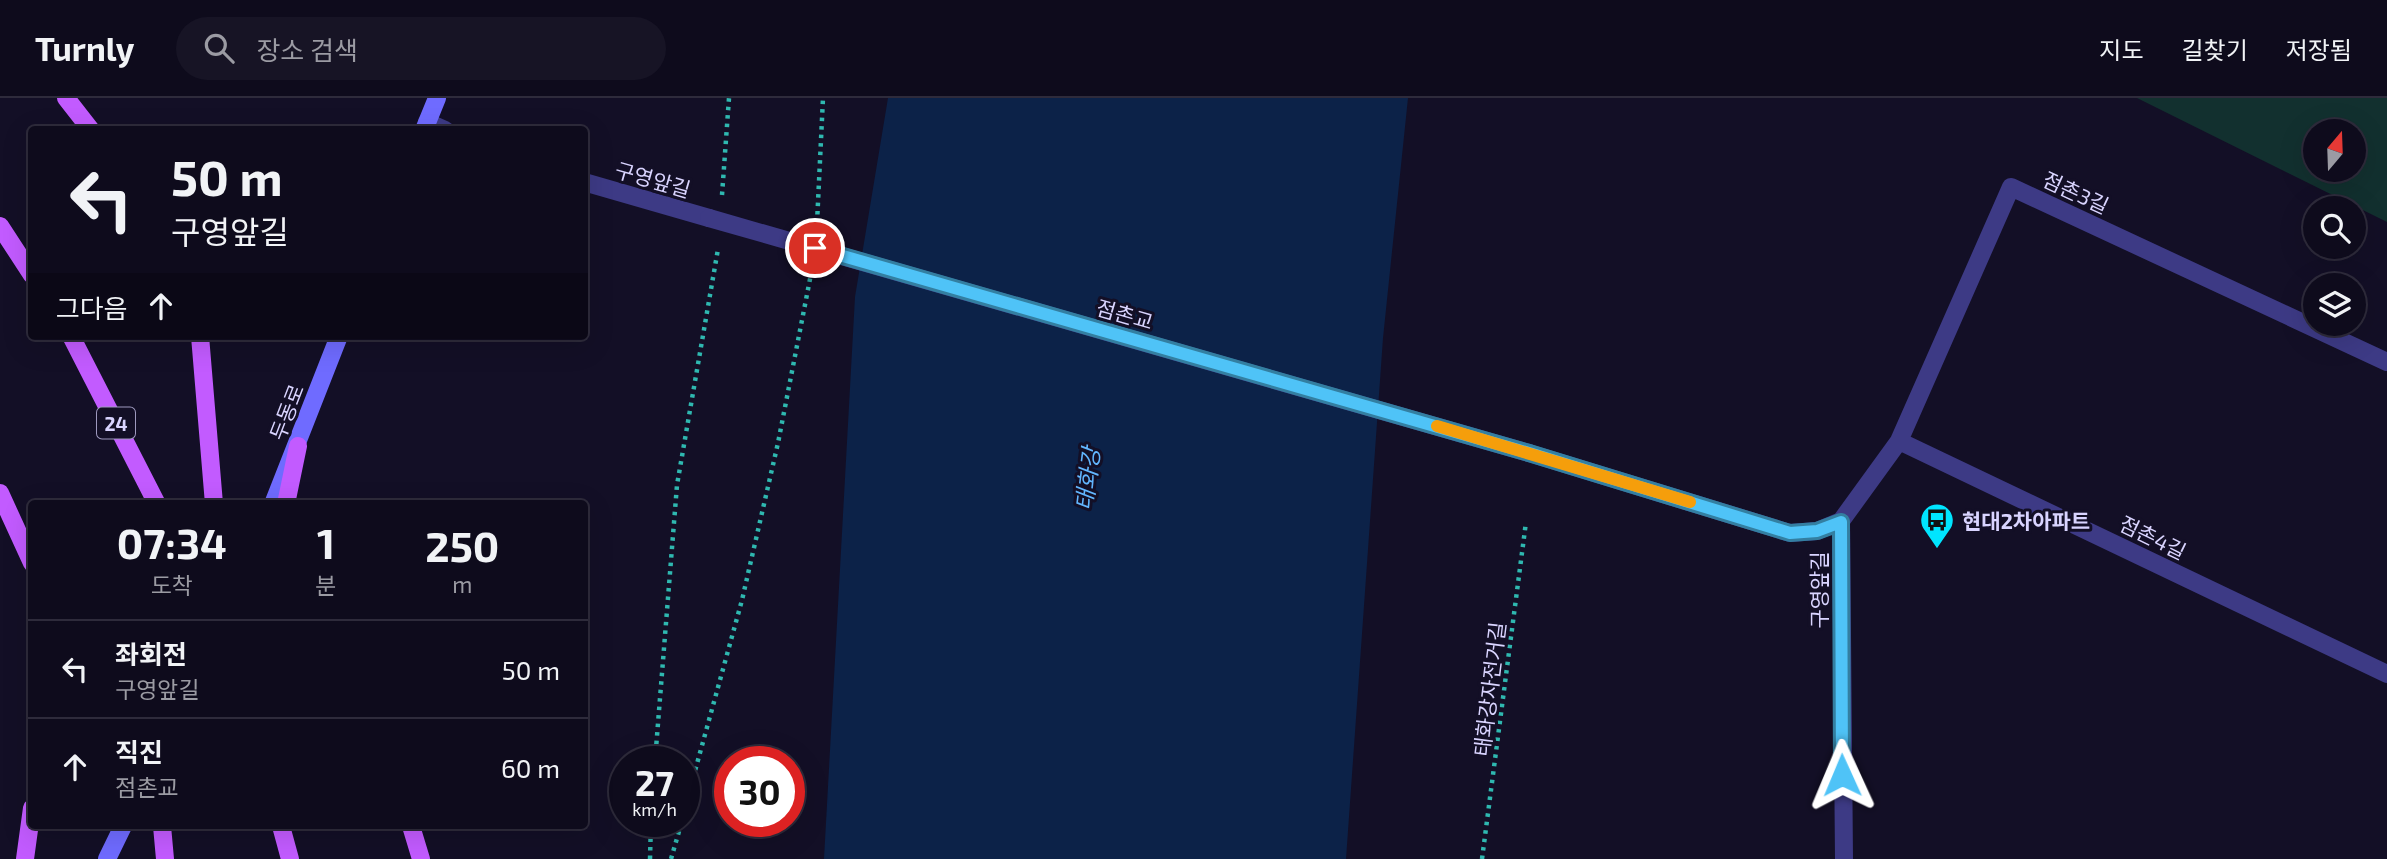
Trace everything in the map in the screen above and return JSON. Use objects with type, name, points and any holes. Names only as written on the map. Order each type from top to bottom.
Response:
[{"type":"main road","points":[[66,98],[88,126]]},
{"type":"main road","points":[[426,126],[437,98]]},
{"type":"main road","points":[[0,226],[28,269]]},
{"type":"main road","name":"24","points":[[74,340],[155,500]]},
{"type":"main road","points":[[200,340],[214,500]]},
{"type":"main road","name":"두동로","points":[[275,500],[338,340]]},
{"type":"main road","points":[[287,500],[298,446]]},
{"type":"main road","points":[[0,494],[28,555]]},
{"type":"main road","points":[[26,859],[30,829]]},
{"type":"main road","points":[[107,859],[121,829]]},
{"type":"main road","points":[[162,829],[165,859]]},
{"type":"main road","points":[[282,829],[290,859]]},
{"type":"main road","points":[[412,829],[421,859]]},
{"type":"street","name":"구영앞길","points":[[588,183],[709,218]]},
{"type":"street","name":"점촌3길","points":[[1841,522],[1899,442],[2011,187],[2387,362]]},
{"type":"street","name":"점촌교","points":[[709,218],[1529,453]]},
{"type":"street","name":"점촌4길","points":[[1899,442],[2387,674]]},
{"type":"street","name":"구영앞길","points":[[1529,453],[1790,533],[1817,531],[1841,522],[1844,859]]},
{"type":"path","points":[[722,198],[729,98]]},
{"type":"path","points":[[816,235],[823,98]]},
{"type":"path","points":[[656,746],[677,485],[719,240]]},
{"type":"path","points":[[700,752],[748,574],[778,443],[813,261]]},
{"type":"path","name":"태화강자전거길","points":[[1482,859],[1526,522]]},
{"type":"path","points":[[650,859],[651,837]]},
{"type":"path","points":[[671,859],[677,837]]},
{"type":"green space","points":[[2137,98],[2387,98],[2387,222],[2366,212],[2366,196],[2335,196],[2306,182],[2366,182],[2366,119],[2303,119],[2303,180]]},
{"type":"water","name":"태화강","points":[[888,98],[1408,98],[1383,338],[1346,859],[824,859],[855,297]]},
{"type":"slow traffic","points":[[1437,426],[1690,502]]},
{"type":"place","name":"현대2차아파트","points":[[1937,550]]},
{"type":"route","points":[[815,248],[1529,453],[1790,533],[1817,531],[1841,522],[1842,775]]}]
